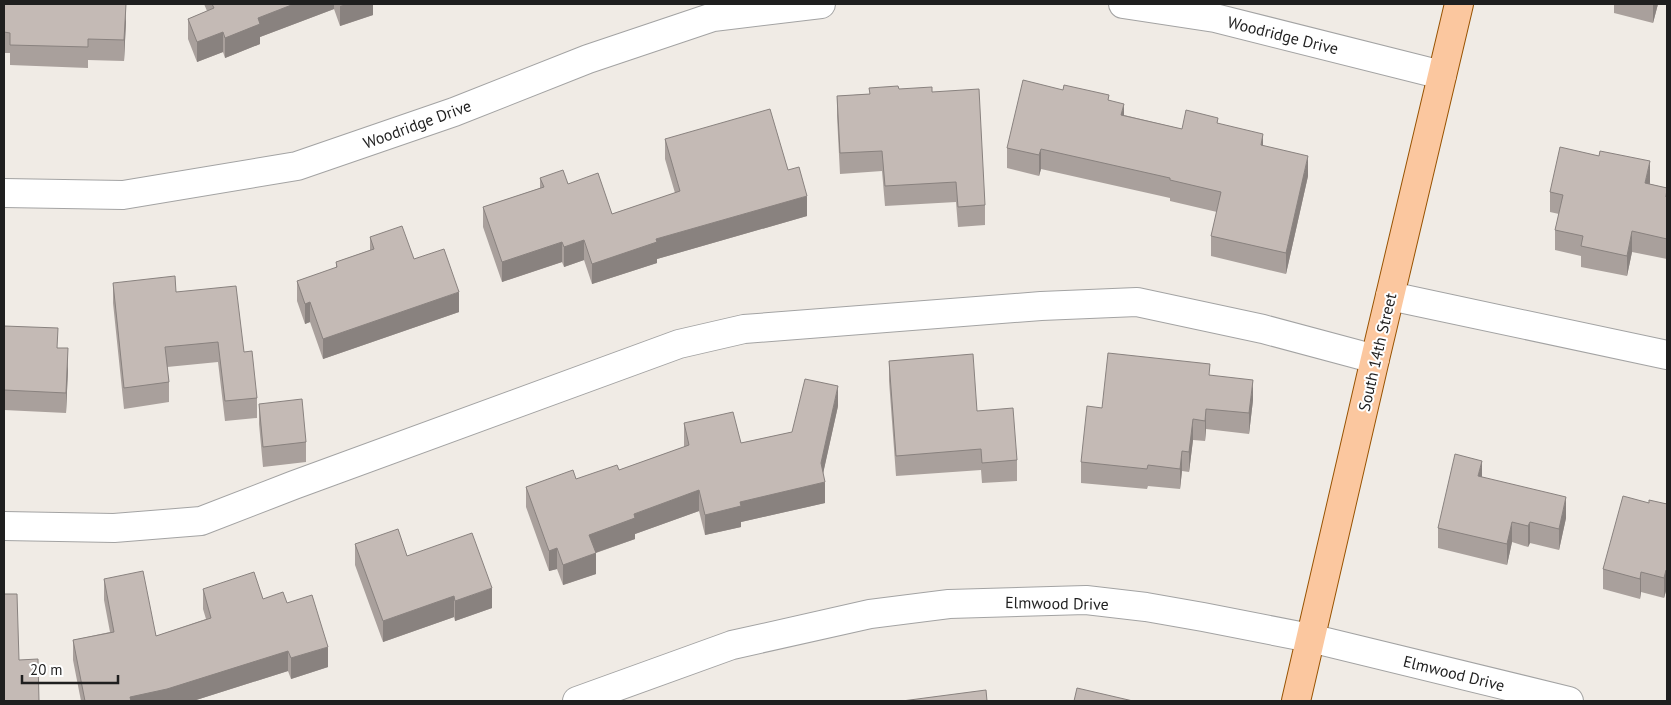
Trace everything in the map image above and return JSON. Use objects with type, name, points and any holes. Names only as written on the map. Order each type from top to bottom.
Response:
[{"type":"main road","name":"South 14th Street","points":[[1296,701],[1459,4]]},
{"type":"street","name":"Woodridge Drive","points":[[4,193],[123,195],[297,166],[454,112],[588,59],[713,17],[821,4]]},
{"type":"street","name":"Woodridge Drive","points":[[1123,4],[1215,18],[1442,75]]},
{"type":"street","points":[[1390,296],[1667,355]]},
{"type":"street","points":[[4,526],[114,528],[201,521],[679,344],[744,329],[1041,306],[1137,302],[1263,329],[1375,359]]},
{"type":"street","name":"Elmwood Drive","points":[[577,701],[732,645],[870,614],[948,604],[1086,600],[1194,615],[1310,638],[1569,701]]},
{"type":"building","points":[[4,4],[126,4],[124,40],[88,39],[88,47],[10,45],[10,33],[4,32]]},
{"type":"building","points":[[212,4],[294,4],[258,18],[260,24],[225,38],[223,32],[197,42],[188,19],[214,8]]},
{"type":"building","points":[[1023,80],[1063,90],[1064,85],[1109,95],[1108,100],[1124,104],[1121,115],[1182,129],[1186,110],[1218,118],[1217,123],[1263,134],[1261,145],[1308,156],[1286,253],[1211,236],[1221,192],[1170,180],[1170,178],[1041,149],[1039,155],[1007,148]]},
{"type":"building","points":[[898,86],[899,89],[932,87],[932,92],[979,89],[985,205],[958,207],[956,182],[885,186],[882,151],[840,153],[837,96],[870,94],[869,88]]},
{"type":"building","points":[[770,109],[788,170],[799,167],[807,196],[656,239],[657,242],[592,264],[584,240],[564,247],[562,242],[502,262],[483,207],[544,187],[540,178],[563,170],[568,184],[598,173],[612,214],[680,191],[665,139]]},
{"type":"building","points":[[1560,147],[1599,156],[1600,151],[1650,161],[1645,183],[1667,188],[1667,239],[1632,231],[1627,256],[1581,246],[1583,236],[1555,230],[1563,195],[1550,192]]},
{"type":"building","points":[[402,226],[414,259],[444,249],[459,292],[323,339],[310,302],[305,304],[297,281],[337,267],[336,262],[374,249],[370,237]]},
{"type":"building","points":[[175,276],[176,292],[236,286],[244,352],[252,351],[257,398],[225,401],[218,342],[165,347],[169,382],[124,388],[113,283]]},
{"type":"building","points":[[4,326],[58,328],[57,348],[68,348],[66,393],[4,390]]},
{"type":"building","points":[[1108,353],[1210,364],[1209,375],[1253,380],[1249,413],[1206,409],[1205,421],[1193,419],[1189,452],[1182,451],[1180,469],[1148,465],[1147,469],[1081,462],[1087,406],[1102,408]]},
{"type":"building","points":[[973,354],[977,411],[1013,408],[1017,460],[982,463],[981,449],[896,456],[889,361]]},
{"type":"building","points":[[805,379],[838,386],[821,463],[825,482],[740,502],[741,506],[705,515],[699,490],[634,514],[635,518],[589,535],[596,553],[563,565],[557,548],[549,551],[526,487],[573,470],[576,479],[617,465],[619,470],[689,445],[684,423],[733,412],[741,443],[792,432]]},
{"type":"building","points":[[302,399],[306,442],[263,447],[259,404]]},
{"type":"building","points":[[1455,454],[1482,461],[1478,476],[1566,497],[1559,529],[1530,522],[1528,526],[1512,522],[1507,544],[1438,528]]},
{"type":"building","points":[[1623,496],[1649,503],[1649,500],[1667,504],[1667,571],[1664,578],[1641,572],[1640,579],[1603,569]]},
{"type":"building","points":[[398,529],[407,556],[472,533],[492,588],[455,601],[454,596],[383,621],[355,544]]},
{"type":"building","points":[[143,571],[156,636],[211,618],[203,589],[254,572],[263,599],[283,592],[287,603],[312,595],[328,647],[291,658],[288,651],[167,689],[130,697],[131,701],[85,701],[73,640],[114,632],[104,579]]},
{"type":"building","points":[[4,594],[17,594],[19,660],[38,659],[39,701],[4,701]]},
{"type":"building","points":[[1077,688],[1133,701],[1074,701]]},
{"type":"building","points":[[986,690],[987,701],[902,701]]}]
